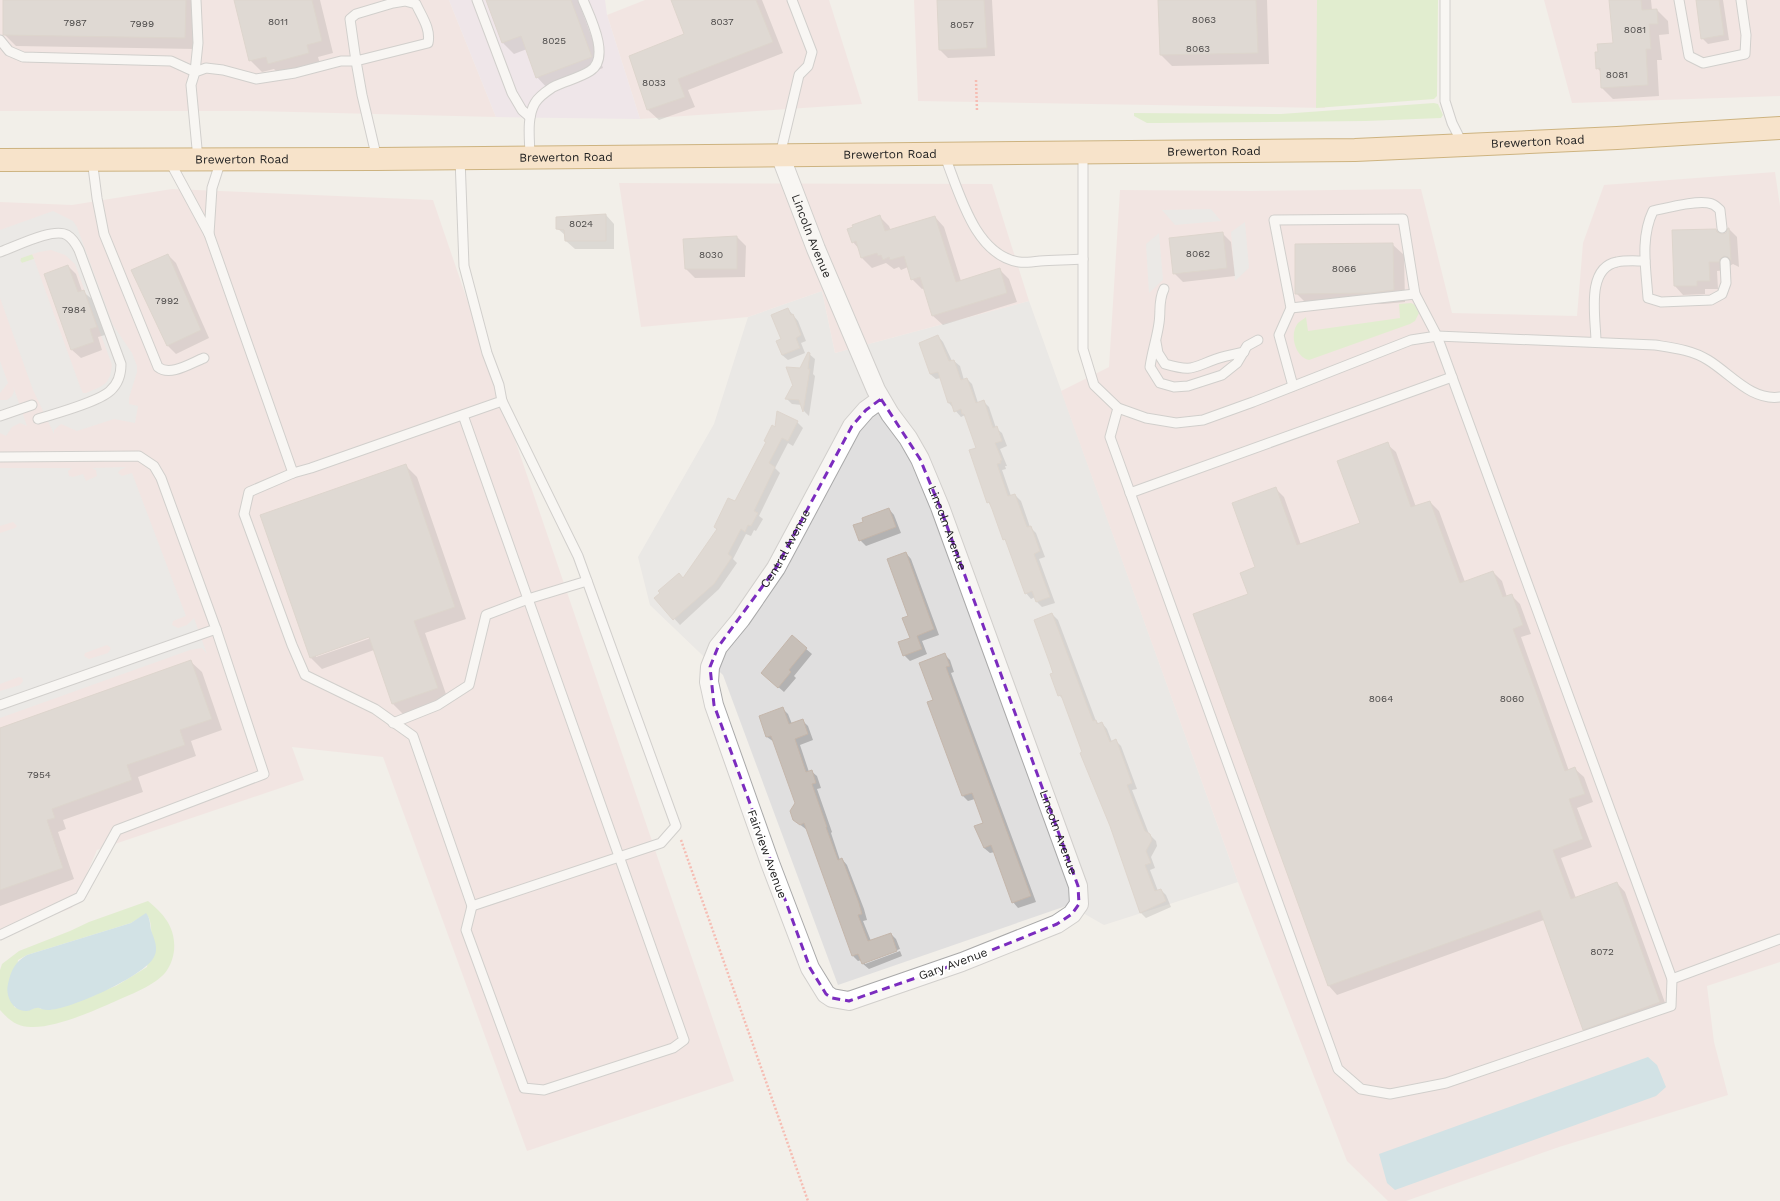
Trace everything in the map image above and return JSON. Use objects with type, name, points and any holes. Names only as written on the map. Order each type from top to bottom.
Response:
[{"type":"main road","name":"Brewerton Road","points":[[0,160],[377,159],[1355,150],[1780,128]]},
{"type":"street","name":"Lincoln Avenue","points":[[780,155],[816,249],[881,399],[908,438],[920,459],[940,508],[1078,886],[1079,904],[1072,914]]},
{"type":"street","name":"Central Avenue","points":[[714,705],[709,682],[710,667],[718,647],[741,619],[776,568],[852,426],[866,410],[881,399]]},
{"type":"street","name":"Fairview Avenue","points":[[714,705],[770,863],[810,968],[826,994],[830,997]]},
{"type":"street","name":"Gary Avenue","points":[[830,997],[849,1001],[962,962],[1057,924],[1072,914]]},
{"type":"lane","points":[[196,0],[198,42],[195,72],[191,85],[198,159]]},
{"type":"lane","points":[[477,0],[512,93],[522,110],[530,118]]},
{"type":"lane","points":[[530,157],[530,118],[535,102],[543,94],[558,84],[590,71],[598,61],[598,43],[584,0]]},
{"type":"lane","points":[[780,155],[799,75],[808,66],[812,52],[792,0]]},
{"type":"lane","points":[[1445,0],[1445,101],[1452,123],[1463,145]]},
{"type":"lane","points":[[1680,0],[1689,56],[1703,63],[1745,54],[1746,36],[1741,0]]},
{"type":"lane","points":[[0,40],[9,51],[23,57],[171,61],[195,72],[206,68],[223,70],[256,79],[295,74],[341,61],[356,60],[428,43],[429,36],[427,25],[416,4],[405,1],[393,3],[356,14],[350,19],[356,60],[362,95],[377,159]]},
{"type":"lane","points":[[1083,152],[1083,349],[1094,385],[1118,408],[1146,418],[1176,423],[1203,420],[1411,340],[1437,336],[1655,345],[1689,350],[1708,360],[1755,394],[1773,398],[1780,397]]},
{"type":"lane","points":[[944,153],[971,219],[992,250],[1005,259],[1020,263],[1083,259]]},
{"type":"lane","points":[[460,158],[464,266],[488,353],[499,385],[502,401],[578,556],[676,826],[661,843],[472,906]]},
{"type":"lane","points":[[92,159],[97,198],[104,234],[158,368],[162,371],[169,372],[204,358]]},
{"type":"lane","points":[[168,159],[209,234],[293,473]]},
{"type":"lane","points":[[209,234],[212,188],[222,159]]},
{"type":"lane","points":[[1722,228],[1720,210],[1712,204],[1700,203],[1672,206],[1653,211],[1646,224],[1645,238],[1648,298],[1661,302],[1711,300],[1722,294],[1726,283],[1725,262]]},
{"type":"lane","points":[[1118,408],[1110,437],[1338,1069],[1361,1089],[1390,1094],[1446,1083],[1671,1006],[1672,979],[1437,336],[1415,294],[1403,219],[1274,220],[1291,308],[1279,335],[1293,386]]},
{"type":"lane","points":[[0,252],[52,233],[67,234],[79,250],[121,364],[121,372],[115,386],[109,392],[66,410],[38,419]]},
{"type":"lane","points":[[1596,342],[1594,285],[1600,272],[1616,262],[1645,261]]},
{"type":"lane","points":[[1164,289],[1160,297],[1159,323],[1150,367],[1160,383],[1174,387],[1188,386],[1222,375],[1237,363],[1247,346],[1258,340]]},
{"type":"lane","points":[[1291,308],[1415,294]]},
{"type":"lane","points":[[1156,337],[1158,353],[1165,364],[1184,369],[1201,366],[1215,359],[1244,352]]},
{"type":"lane","points":[[1130,493],[1452,377]]},
{"type":"lane","points":[[463,415],[684,1040],[673,1048],[544,1090],[524,1088],[466,930],[472,906],[412,736],[375,709],[305,675],[292,645],[244,514],[249,492],[293,473],[502,401]]},
{"type":"lane","points":[[0,416],[32,405]]},
{"type":"lane","points":[[0,457],[139,456],[154,466],[160,478],[216,629],[264,774],[117,830],[80,897],[0,935]]},
{"type":"lane","points":[[393,723],[438,705],[469,685],[486,615],[587,580]]},
{"type":"lane","points":[[0,705],[216,629]]},
{"type":"lane","points":[[1672,979],[1780,939]]},
{"type":"path","points":[[976,80],[977,111]]},
{"type":"path","points":[[676,826],[808,1201]]},
{"type":"highlighted area","points":[[881,399],[920,459],[940,507],[1078,886],[1079,904],[1072,914],[1057,924],[962,962],[849,1001],[832,998],[826,994],[810,968],[714,705],[710,667],[718,647],[776,568],[852,426],[866,410]]},
{"type":"shaded area","points":[[0,0],[449,0],[496,117],[250,111],[0,111]]},
{"type":"shaded area","points":[[449,0],[605,0],[607,15],[640,119],[496,117]]},
{"type":"shaded area","points":[[645,0],[829,0],[862,104],[640,119],[607,15]]},
{"type":"shaded area","points":[[914,0],[1322,0],[1325,108],[918,101]]},
{"type":"shaded area","points":[[1544,0],[1780,0],[1780,96],[1572,103]]},
{"type":"shaded area","points":[[1775,172],[1780,206],[1780,962],[1707,986],[1714,1042],[1728,1095],[1559,1147],[1406,1201],[1388,1201],[1347,1161],[1238,882],[1061,391],[1109,367],[1120,190],[1251,191],[1421,189],[1452,313],[1577,316],[1583,243],[1604,185]]},
{"type":"shaded area","points":[[619,183],[992,184],[1029,301],[835,353],[822,291],[748,317],[641,327]]},
{"type":"shaded area","points":[[172,189],[433,200],[734,1081],[527,1151],[383,757],[292,747],[304,780],[97,850],[72,908],[0,935],[0,202],[72,205]]},
{"type":"shaded area","points":[[1211,209],[1221,221],[1175,225],[1162,210]]},
{"type":"shaded area","points":[[53,211],[73,221],[77,227],[113,325],[132,353],[137,366],[137,372],[129,398],[129,404],[138,406],[135,423],[114,419],[77,431],[61,424],[54,430],[54,434],[33,390],[0,298],[0,230]],"holes":[[[51,250],[65,255],[75,264],[112,365],[110,376],[106,383],[86,393],[83,393],[81,389],[34,259],[22,263],[20,260],[21,258],[39,252]]]},
{"type":"shaded area","points":[[1245,222],[1249,268],[1235,281],[1231,232]]},
{"type":"shaded area","points":[[1159,233],[1163,280],[1149,293],[1146,244]]},
{"type":"shaded area","points":[[822,291],[835,353],[1029,301],[1238,882],[1104,925],[1069,905],[838,985],[723,675],[650,605],[638,557],[714,424],[748,317]]},
{"type":"shaded area","points":[[0,361],[8,383],[0,393]]},
{"type":"shaded area","points":[[13,386],[27,426],[20,423],[12,427],[6,436],[0,433],[0,400],[7,400],[12,396],[14,391]]},
{"type":"shaded area","points":[[126,467],[118,473],[122,476],[132,473],[186,616],[173,621],[172,625],[178,628],[187,625],[194,618],[207,654],[202,648],[190,650],[0,718],[0,691],[20,685],[23,681],[22,678],[19,677],[0,684],[0,533],[17,526],[13,522],[0,526],[0,468],[72,468],[68,471],[69,476],[73,477],[83,474],[86,481],[97,476],[96,470],[92,468]],"holes":[[[107,645],[111,648],[108,653],[89,659],[84,656],[85,653]]]},
{"type":"green space","points":[[1317,0],[1438,0],[1437,96],[1434,99],[1316,108]]},
{"type":"green space","points":[[1434,103],[1438,104],[1443,115],[1441,118],[1366,121],[1147,123],[1134,116],[1134,113],[1281,114]]},
{"type":"green space","points":[[32,254],[34,259],[22,263],[20,262],[21,258]]},
{"type":"green space","points":[[1411,303],[1415,305],[1419,313],[1415,321],[1410,324],[1309,360],[1304,358],[1297,350],[1294,339],[1295,328],[1298,323],[1306,317],[1308,331],[1400,318],[1399,304]]},
{"type":"green space","points":[[148,901],[165,918],[173,933],[174,954],[169,967],[160,978],[146,987],[69,1020],[40,1027],[26,1027],[10,1020],[0,1010],[0,970],[2,964],[19,951],[89,922]],"holes":[[[146,914],[151,924],[151,939],[147,967],[116,986],[91,997],[41,1009],[38,1007],[26,1011],[14,1007],[18,960],[27,955],[131,923]]]},
{"type":"water","points":[[146,913],[156,944],[156,950],[154,957],[148,965],[137,973],[106,991],[58,1009],[47,1010],[38,1008],[22,1011],[11,1002],[7,989],[9,979],[14,967],[27,955],[131,923]]},
{"type":"water","points":[[1648,1057],[1657,1065],[1666,1087],[1656,1096],[1395,1190],[1387,1183],[1379,1154]]},
{"type":"building","points":[[3,0],[186,0],[185,38],[3,35]]},
{"type":"building","points":[[234,0],[312,0],[322,41],[307,45],[309,53],[268,64],[266,57],[249,61]]},
{"type":"building","points":[[486,0],[571,0],[592,57],[536,78],[521,36],[502,43]]},
{"type":"building","points":[[671,0],[756,0],[773,42],[678,79],[685,97],[647,110],[629,56],[684,34]]},
{"type":"building","points":[[937,0],[984,0],[987,48],[939,50]]},
{"type":"building","points":[[1158,0],[1256,0],[1258,53],[1160,55]]},
{"type":"building","points":[[1609,0],[1641,0],[1642,10],[1657,9],[1658,24],[1649,24],[1651,49],[1646,49],[1648,85],[1601,88],[1600,68],[1596,69],[1595,52],[1598,52],[1597,44],[1613,43]]},
{"type":"building","points":[[1696,0],[1719,0],[1724,35],[1701,39]]},
{"type":"building","points":[[606,214],[606,241],[565,241],[564,230],[556,229],[556,217]]},
{"type":"building","points":[[880,215],[885,231],[935,216],[956,282],[1000,268],[1007,293],[932,316],[920,277],[911,280],[904,256],[890,260],[889,257],[883,260],[881,255],[878,256],[877,253],[861,258],[856,241],[852,243],[847,229],[853,227],[852,225]]},
{"type":"building","points":[[1728,228],[1731,260],[1724,256],[1719,262],[1709,262],[1710,281],[1697,281],[1697,286],[1674,286],[1672,230],[1716,229],[1717,232],[1722,234],[1726,233]]},
{"type":"building","points":[[1223,232],[1227,268],[1173,274],[1169,238]]},
{"type":"building","points":[[737,236],[737,269],[685,269],[683,239]]},
{"type":"building","points":[[1393,243],[1394,290],[1371,293],[1295,294],[1295,244]]},
{"type":"building","points":[[168,254],[201,330],[167,346],[131,270]]},
{"type":"building","points":[[68,265],[78,292],[84,290],[97,327],[90,329],[94,342],[71,350],[44,274]]},
{"type":"building","points":[[788,308],[791,315],[793,314],[801,335],[796,338],[800,348],[782,355],[776,341],[781,339],[771,315]]},
{"type":"building","points":[[938,335],[949,361],[954,360],[961,380],[967,378],[976,403],[984,400],[993,428],[997,426],[1002,441],[995,443],[1002,460],[1000,461],[1001,463],[997,464],[1008,496],[1015,494],[1027,527],[1031,526],[1040,551],[1034,554],[1050,597],[1036,602],[1032,591],[1025,594],[1005,539],[1003,540],[989,502],[987,503],[969,450],[976,448],[964,414],[962,414],[961,409],[954,412],[951,402],[948,403],[938,372],[930,374],[919,343]]},
{"type":"building","points":[[808,352],[810,353],[808,369],[810,369],[803,412],[799,400],[785,399],[793,386],[786,367],[800,368]]},
{"type":"building","points":[[777,411],[798,421],[788,441],[782,438],[769,463],[775,467],[754,511],[758,513],[751,526],[748,525],[745,532],[741,529],[728,554],[732,557],[714,584],[673,620],[654,598],[660,593],[658,591],[679,573],[683,578],[717,529],[714,527],[728,498],[735,501],[766,442],[764,441],[772,425],[775,427]]},
{"type":"building","points":[[1388,442],[1411,507],[1430,501],[1460,583],[1493,571],[1503,597],[1512,594],[1523,625],[1513,629],[1565,771],[1575,767],[1585,794],[1569,799],[1583,839],[1553,850],[1571,899],[1617,882],[1660,1002],[1583,1030],[1540,910],[1328,986],[1193,614],[1248,594],[1240,573],[1255,567],[1232,503],[1276,487],[1297,545],[1360,523],[1337,461]]},
{"type":"building","points":[[406,464],[455,607],[414,621],[438,688],[392,704],[369,637],[310,658],[260,515]]},
{"type":"building","points":[[889,508],[896,527],[859,541],[853,525],[863,522],[862,518]]},
{"type":"building","points":[[906,552],[934,629],[917,636],[922,649],[903,656],[898,642],[910,638],[902,618],[908,616],[887,559]]},
{"type":"building","points":[[1052,613],[1093,721],[1096,720],[1097,724],[1102,722],[1110,742],[1116,739],[1132,783],[1127,785],[1145,831],[1150,834],[1152,840],[1146,851],[1151,863],[1145,865],[1155,891],[1161,889],[1166,901],[1140,913],[1110,826],[1080,753],[1082,752],[1061,695],[1058,696],[1050,674],[1053,673],[1034,620]]},
{"type":"building","points":[[792,635],[807,648],[789,670],[791,672],[778,688],[761,673]]},
{"type":"building","points":[[945,653],[950,666],[946,667],[1031,896],[1012,903],[991,845],[984,848],[974,826],[983,823],[972,793],[962,796],[927,702],[933,700],[919,663]]},
{"type":"building","points":[[191,660],[212,719],[180,730],[185,745],[127,765],[132,780],[52,809],[55,818],[47,820],[63,868],[0,890],[0,728]]},
{"type":"building","points":[[783,707],[789,724],[803,719],[808,734],[795,739],[806,772],[812,770],[816,783],[812,784],[826,827],[838,860],[842,858],[859,903],[862,914],[858,915],[868,941],[891,933],[897,951],[862,964],[858,954],[852,956],[804,823],[800,825],[793,820],[790,811],[795,803],[771,736],[766,737],[759,716]]}]
